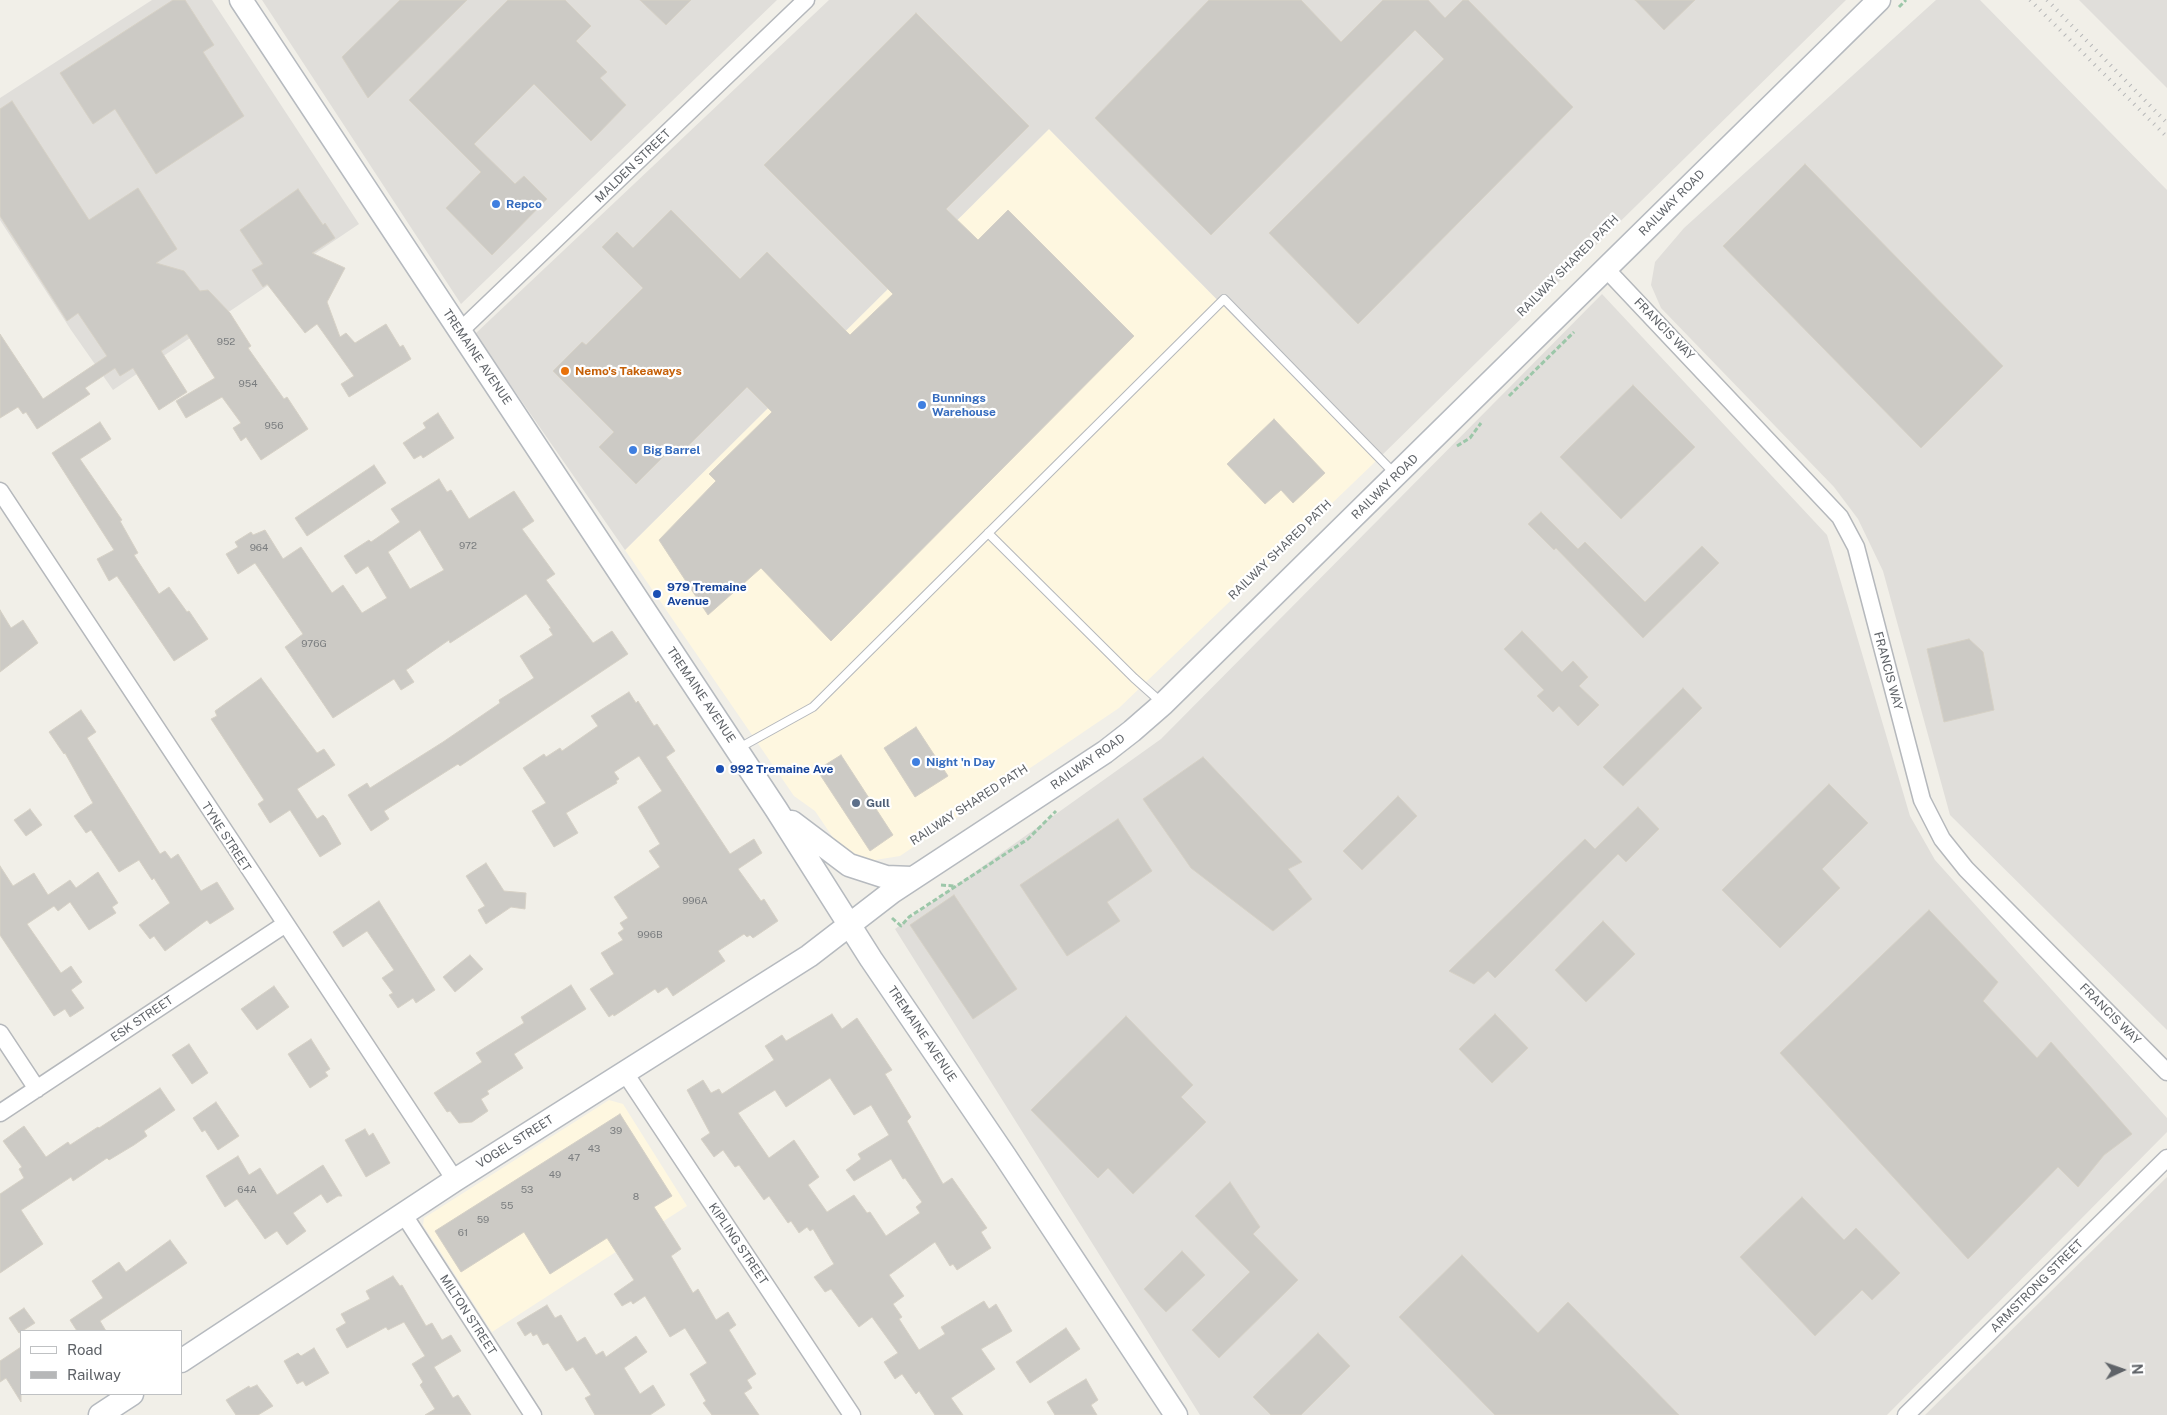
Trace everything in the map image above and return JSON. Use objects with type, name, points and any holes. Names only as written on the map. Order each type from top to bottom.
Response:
[{"type":"main road","name":"TREMAINE AVENUE","points":[[241,0],[737,749],[849,925],[1176,1415]]},
{"type":"main road","name":"RAILWAY ROAD","points":[[849,925],[912,878],[1105,752],[1164,704],[1607,270],[1652,222],[1879,0]]},
{"type":"main road","points":[[776,809],[818,844],[849,865],[879,875],[912,878]]},
{"type":"main road","name":"VOGEL STREET","points":[[182,1360],[455,1180],[808,956],[849,925]]},
{"type":"main road","points":[[100,1415],[130,1395]]},
{"type":"street","name":"MALDEN STREET","points":[[460,331],[806,0]]},
{"type":"street","name":"FRANCIS WAY","points":[[1607,270],[1840,517],[1856,547],[1922,800],[1942,839],[1966,869],[2167,1072]]},
{"type":"street","name":"TYNE STREET","points":[[0,491],[284,925],[455,1180]]},
{"type":"street","name":"ESK STREET","points":[[0,1113],[284,925]]},
{"type":"street","points":[[0,1033],[37,1089]]},
{"type":"street","name":"KIPLING STREET","points":[[625,1073],[852,1415]]},
{"type":"street","name":"ARMSTRONG STREET","points":[[1906,1415],[2167,1158]]},
{"type":"street","name":"MILTON STREET","points":[[404,1215],[533,1415]]},
{"type":"lane","points":[[737,749],[813,707],[922,602],[988,532],[1224,299],[1396,476]]},
{"type":"lane","points":[[988,532],[1134,678],[1164,704]]},
{"type":"path","points":[[946,886],[955,886]]},
{"type":"shaded area","points":[[152,0],[212,0],[359,224],[113,390],[71,330],[0,220],[0,98]]},
{"type":"shaded area","points":[[262,0],[777,0],[461,304]]},
{"type":"shaded area","points":[[829,0],[1846,0],[1376,461],[1049,129],[625,550],[475,334]]},
{"type":"shaded area","points":[[1936,0],[1980,0],[2167,190],[2167,1030],[1950,815],[1883,571],[1858,519],[1834,487],[1661,308],[1651,285],[1655,262],[1684,228]]},
{"type":"shaded area","points":[[2079,0],[2167,0],[2167,88]]},
{"type":"shaded area","points":[[1049,129],[1376,461],[1119,708],[900,856],[869,861],[838,845],[815,811],[794,796],[625,550]]},
{"type":"shaded area","points":[[1602,294],[1827,535],[1910,816],[1935,860],[2167,1118],[2167,1132],[1887,1415],[1200,1415],[895,929],[1161,739]]},
{"type":"shaded area","points":[[609,1100],[623,1104],[687,1206],[492,1332],[423,1225],[424,1218]]},
{"type":"shaded area","points":[[2167,1177],[2167,1415],[1925,1415]]},
{"type":"building","points":[[173,0],[185,0],[214,45],[203,52],[244,116],[156,174],[115,109],[93,124],[60,73]]},
{"type":"building","points":[[400,0],[467,0],[368,98],[342,57]]},
{"type":"building","points":[[508,0],[565,0],[591,26],[576,41],[607,72],[600,78],[626,105],[591,141],[534,84],[474,144],[515,184],[524,176],[547,199],[492,255],[446,208],[481,172],[409,100]]},
{"type":"building","points":[[640,0],[691,0],[666,25]]},
{"type":"building","points":[[1209,0],[1301,0],[1341,42],[1383,0],[1428,0],[1445,18],[1463,0],[1468,0],[1573,107],[1358,324],[1269,233],[1444,59],[1415,30],[1211,235],[1095,118]]},
{"type":"building","points":[[1635,0],[1695,0],[1664,30]]},
{"type":"building","points":[[916,13],[1029,126],[946,209],[978,240],[1008,210],[1134,336],[831,641],[761,568],[708,615],[659,540],[716,481],[709,474],[772,412],[747,387],[682,452],[675,445],[636,484],[599,447],[614,432],[553,371],[582,342],[586,345],[643,288],[602,247],[617,232],[633,248],[671,210],[740,279],[767,252],[850,335],[893,294],[764,165]]},
{"type":"building","points":[[12,101],[89,220],[138,188],[177,249],[156,263],[184,271],[200,291],[208,290],[230,313],[251,346],[248,348],[284,399],[287,397],[308,429],[261,460],[246,437],[241,441],[233,428],[241,423],[222,397],[186,418],[176,401],[215,378],[187,334],[161,351],[187,392],[159,410],[133,368],[120,376],[115,368],[85,388],[90,394],[37,429],[26,412],[23,414],[18,407],[0,418],[0,334],[43,399],[107,356],[78,313],[67,321],[0,216],[0,109]]},
{"type":"building","points":[[1805,164],[2003,366],[1921,448],[1723,246]]},
{"type":"building","points":[[298,189],[323,225],[325,223],[335,238],[312,253],[345,268],[327,302],[340,337],[346,333],[355,343],[386,324],[400,347],[403,345],[411,359],[349,397],[341,384],[354,376],[317,324],[305,333],[267,284],[263,287],[252,270],[263,264],[240,230]]},
{"type":"building","points":[[1633,385],[1695,447],[1621,519],[1560,457]]},
{"type":"building","points":[[438,413],[454,438],[423,458],[421,455],[414,459],[403,443],[426,428],[423,423]]},
{"type":"building","points":[[1274,419],[1325,473],[1293,503],[1281,490],[1265,504],[1227,464]]},
{"type":"building","points":[[100,422],[111,439],[80,459],[122,520],[120,521],[138,553],[134,555],[159,594],[169,587],[187,612],[189,611],[208,639],[174,661],[117,576],[109,581],[97,559],[114,550],[52,453]]},
{"type":"building","points":[[374,465],[386,483],[307,536],[295,518]]},
{"type":"building","points":[[439,479],[447,492],[451,490],[469,519],[514,491],[534,521],[522,529],[555,574],[546,580],[593,643],[612,631],[628,654],[460,766],[458,764],[384,811],[389,819],[371,831],[348,795],[367,783],[370,788],[443,742],[500,703],[499,700],[534,678],[520,656],[553,635],[549,629],[551,628],[526,594],[450,643],[449,640],[406,670],[414,682],[401,690],[394,679],[333,718],[285,647],[303,634],[255,563],[238,574],[226,554],[238,547],[235,542],[251,532],[253,535],[265,530],[283,559],[301,547],[332,593],[343,585],[362,613],[387,598],[368,566],[356,574],[344,556],[369,540],[371,542],[400,522],[391,509]],"holes":[[[420,530],[444,570],[410,589],[388,552]]]},
{"type":"building","points":[[1541,512],[1578,549],[1585,542],[1645,602],[1702,546],[1719,563],[1643,638],[1556,548],[1554,550],[1528,524]]},
{"type":"building","points":[[0,610],[11,628],[23,620],[38,643],[0,672]]},
{"type":"building","points":[[1522,631],[1562,672],[1573,661],[1588,677],[1579,686],[1599,705],[1578,726],[1559,706],[1553,712],[1537,696],[1544,690],[1504,649]]},
{"type":"building","points":[[1969,639],[1983,652],[1994,710],[1944,722],[1927,649]]},
{"type":"building","points":[[261,678],[317,753],[324,749],[335,765],[297,789],[317,819],[323,815],[326,818],[341,844],[320,857],[290,810],[270,823],[258,804],[264,800],[211,719],[217,716],[215,711]]},
{"type":"building","points":[[1683,688],[1702,708],[1623,786],[1603,767]]},
{"type":"building","points":[[629,692],[636,703],[638,701],[654,726],[657,724],[675,751],[666,757],[730,854],[754,839],[762,853],[738,869],[761,901],[764,899],[778,921],[753,938],[750,935],[747,937],[744,934],[718,951],[725,961],[673,996],[667,987],[658,993],[655,989],[614,1016],[613,1014],[609,1017],[590,989],[614,974],[601,953],[623,940],[618,933],[624,929],[620,923],[628,918],[614,897],[660,867],[649,851],[660,844],[638,807],[662,791],[639,756],[614,772],[619,779],[616,781],[617,783],[566,813],[578,833],[554,847],[532,811],[546,803],[523,768],[544,754],[546,757],[560,748],[562,751],[598,726],[591,716]]},
{"type":"building","points":[[81,710],[96,732],[87,738],[160,854],[165,851],[171,859],[178,854],[201,891],[217,882],[234,909],[210,924],[207,920],[165,951],[154,936],[150,939],[139,925],[170,903],[154,878],[152,880],[139,860],[119,872],[91,830],[86,833],[74,816],[93,803],[65,753],[49,732]]},
{"type":"building","name":"Night 'n Day","points":[[916,727],[948,776],[915,797],[884,748]]},
{"type":"building","name":"Gull","points":[[841,755],[893,835],[870,851],[817,770]]},
{"type":"building","points":[[1203,757],[1302,862],[1288,869],[1312,899],[1273,931],[1191,868],[1143,799]]},
{"type":"building","points":[[1829,784],[1868,823],[1822,869],[1840,888],[1780,948],[1722,890]]},
{"type":"building","points":[[1398,796],[1417,816],[1362,870],[1343,851]]},
{"type":"building","points":[[1638,807],[1659,829],[1626,862],[1618,854],[1495,978],[1488,971],[1474,984],[1449,971],[1585,839],[1595,849]]},
{"type":"building","points":[[30,809],[42,825],[26,836],[14,820]]},
{"type":"building","points":[[1118,819],[1152,871],[1107,902],[1120,921],[1067,956],[1020,885]]},
{"type":"building","points":[[486,863],[504,891],[526,893],[525,909],[511,907],[486,924],[478,910],[485,906],[466,876]]},
{"type":"building","points":[[0,866],[13,886],[34,873],[48,895],[70,880],[76,888],[98,872],[118,903],[112,907],[116,913],[89,930],[70,902],[58,911],[54,906],[27,924],[61,973],[71,966],[82,982],[71,990],[84,1008],[70,1017],[65,1009],[54,1016],[0,935]]},
{"type":"building","points":[[954,895],[1017,989],[973,1019],[910,925]]},
{"type":"building","points":[[379,901],[435,990],[416,1003],[413,998],[398,1008],[389,995],[393,993],[382,978],[394,970],[367,931],[343,947],[333,932]]},
{"type":"building","points":[[1929,910],[1998,982],[1983,1001],[2037,1058],[2051,1042],[2132,1134],[2104,1155],[2078,1187],[2058,1167],[1968,1259],[1780,1053]]},
{"type":"building","points":[[1603,921],[1635,954],[1586,1002],[1555,970]]},
{"type":"building","points":[[470,955],[483,969],[455,992],[443,977]]},
{"type":"building","points":[[571,985],[586,1009],[514,1054],[523,1068],[487,1091],[489,1094],[481,1099],[488,1111],[472,1122],[459,1123],[450,1111],[447,1112],[434,1093],[482,1062],[476,1053],[524,1023],[521,1017]]},
{"type":"building","points":[[274,986],[289,1007],[257,1030],[241,1009]]},
{"type":"building","points":[[832,1014],[842,1029],[857,1018],[892,1070],[885,1074],[911,1117],[907,1121],[943,1184],[952,1178],[987,1228],[981,1232],[991,1248],[957,1270],[953,1264],[950,1266],[935,1242],[889,1275],[904,1296],[893,1304],[902,1317],[899,1319],[919,1350],[945,1334],[941,1327],[984,1301],[989,1309],[996,1304],[1012,1331],[981,1349],[995,1369],[951,1398],[963,1415],[935,1415],[919,1391],[916,1394],[902,1374],[895,1379],[884,1362],[898,1353],[872,1317],[859,1327],[831,1289],[825,1292],[814,1277],[834,1264],[813,1229],[810,1231],[807,1227],[799,1233],[791,1221],[788,1223],[769,1196],[764,1200],[739,1165],[735,1167],[723,1150],[714,1157],[701,1139],[710,1133],[687,1090],[703,1080],[711,1093],[719,1089],[722,1094],[774,1060],[765,1046],[782,1035],[786,1041]],"holes":[[[830,1078],[854,1115],[871,1105],[889,1135],[858,1154],[861,1159],[846,1170],[854,1181],[891,1159],[903,1179],[905,1178],[922,1202],[916,1207],[920,1213],[886,1236],[870,1212],[867,1213],[854,1195],[827,1212],[808,1185],[819,1177],[794,1140],[769,1158],[738,1113],[775,1090],[786,1107]]]},
{"type":"building","points":[[1495,1014],[1528,1048],[1492,1083],[1459,1049]]},
{"type":"building","points":[[1126,1016],[1193,1085],[1181,1097],[1206,1122],[1133,1194],[1108,1168],[1098,1178],[1031,1110]]},
{"type":"building","points":[[311,1039],[330,1069],[325,1072],[328,1076],[310,1088],[288,1054]]},
{"type":"building","points":[[189,1044],[208,1073],[192,1084],[172,1055]]},
{"type":"building","points":[[160,1088],[175,1110],[144,1131],[147,1136],[134,1145],[109,1160],[107,1158],[73,1181],[71,1177],[21,1210],[43,1244],[0,1273],[0,1194],[24,1178],[19,1169],[22,1167],[3,1141],[24,1126],[46,1157],[68,1142],[70,1145],[99,1128]]},
{"type":"building","points":[[216,1102],[239,1136],[218,1150],[205,1130],[202,1132],[193,1118]]},
{"type":"building","points":[[620,1114],[672,1196],[654,1207],[681,1249],[671,1256],[693,1293],[698,1289],[716,1320],[728,1312],[736,1325],[729,1330],[756,1374],[747,1380],[752,1388],[744,1393],[759,1415],[712,1415],[703,1403],[706,1401],[690,1374],[707,1363],[685,1328],[670,1337],[645,1296],[633,1304],[631,1301],[622,1306],[614,1294],[634,1280],[607,1238],[550,1274],[524,1232],[461,1272],[435,1231]]},
{"type":"building","points":[[365,1129],[369,1136],[373,1133],[390,1163],[366,1177],[345,1140]]},
{"type":"building","points":[[238,1156],[249,1175],[260,1168],[277,1195],[323,1165],[342,1196],[338,1196],[327,1203],[321,1194],[293,1213],[306,1231],[287,1245],[277,1231],[265,1239],[237,1199],[225,1207],[206,1176]]},
{"type":"building","points":[[1230,1182],[1260,1227],[1253,1234],[1298,1280],[1219,1358],[1192,1330],[1250,1272],[1195,1216]]},
{"type":"building","points":[[1802,1197],[1844,1240],[1856,1228],[1900,1273],[1872,1300],[1862,1290],[1815,1336],[1740,1257]]},
{"type":"building","points":[[170,1240],[187,1263],[100,1321],[105,1330],[76,1330],[70,1320],[103,1298],[92,1281],[119,1262],[126,1272]]},
{"type":"building","points":[[1182,1251],[1205,1275],[1166,1312],[1144,1289]]},
{"type":"building","points":[[1462,1255],[1538,1333],[1568,1302],[1679,1415],[1495,1415],[1399,1317]]},
{"type":"building","points":[[393,1276],[400,1286],[402,1285],[426,1326],[432,1323],[442,1340],[451,1335],[461,1351],[434,1367],[453,1398],[458,1395],[471,1415],[425,1415],[435,1409],[420,1385],[423,1382],[412,1364],[425,1356],[404,1322],[388,1330],[386,1327],[347,1348],[336,1329],[346,1323],[341,1314],[370,1299],[366,1291]]},
{"type":"building","points":[[547,1305],[555,1318],[561,1315],[577,1342],[585,1337],[596,1355],[603,1351],[606,1357],[636,1336],[647,1352],[624,1368],[640,1394],[653,1385],[665,1405],[650,1415],[595,1415],[585,1398],[591,1395],[573,1367],[566,1371],[548,1343],[543,1345],[537,1334],[533,1336],[531,1332],[525,1336],[517,1323]]},
{"type":"building","points":[[24,1308],[35,1323],[24,1330],[20,1330],[19,1333],[9,1318]]},
{"type":"building","points":[[1066,1328],[1080,1349],[1030,1383],[1016,1362]]},
{"type":"building","points":[[1318,1333],[1350,1366],[1301,1415],[1271,1415],[1253,1397]]},
{"type":"building","points":[[20,1348],[21,1402],[6,1378],[0,1382],[0,1361]]},
{"type":"building","points":[[314,1348],[329,1373],[306,1386],[303,1381],[297,1384],[284,1361],[298,1353],[301,1356]]},
{"type":"building","points":[[1086,1379],[1098,1400],[1091,1405],[1097,1415],[1055,1415],[1047,1402]]},
{"type":"building","points":[[257,1385],[273,1406],[258,1415],[236,1415],[226,1400],[249,1386],[250,1388]]},
{"type":"railway","points":[[2030,0],[2167,137]]},
{"type":"railway","points":[[2047,0],[2167,123]]},
{"type":"place","name":"Repco","points":[[496,204]]},
{"type":"place","name":"Nemo's Takeaways","points":[[565,371]]},
{"type":"place","name":"Bunnings Warehouse","points":[[922,405]]},
{"type":"place","name":"Big Barrel","points":[[633,450]]},
{"type":"place","name":"979 Tremaine Avenue","points":[[657,594]]},
{"type":"place","name":"Night 'n Day","points":[[916,762]]},
{"type":"place","name":"992 Tremaine Ave","points":[[720,769]]},
{"type":"place","name":"Gull","points":[[856,803]]}]
